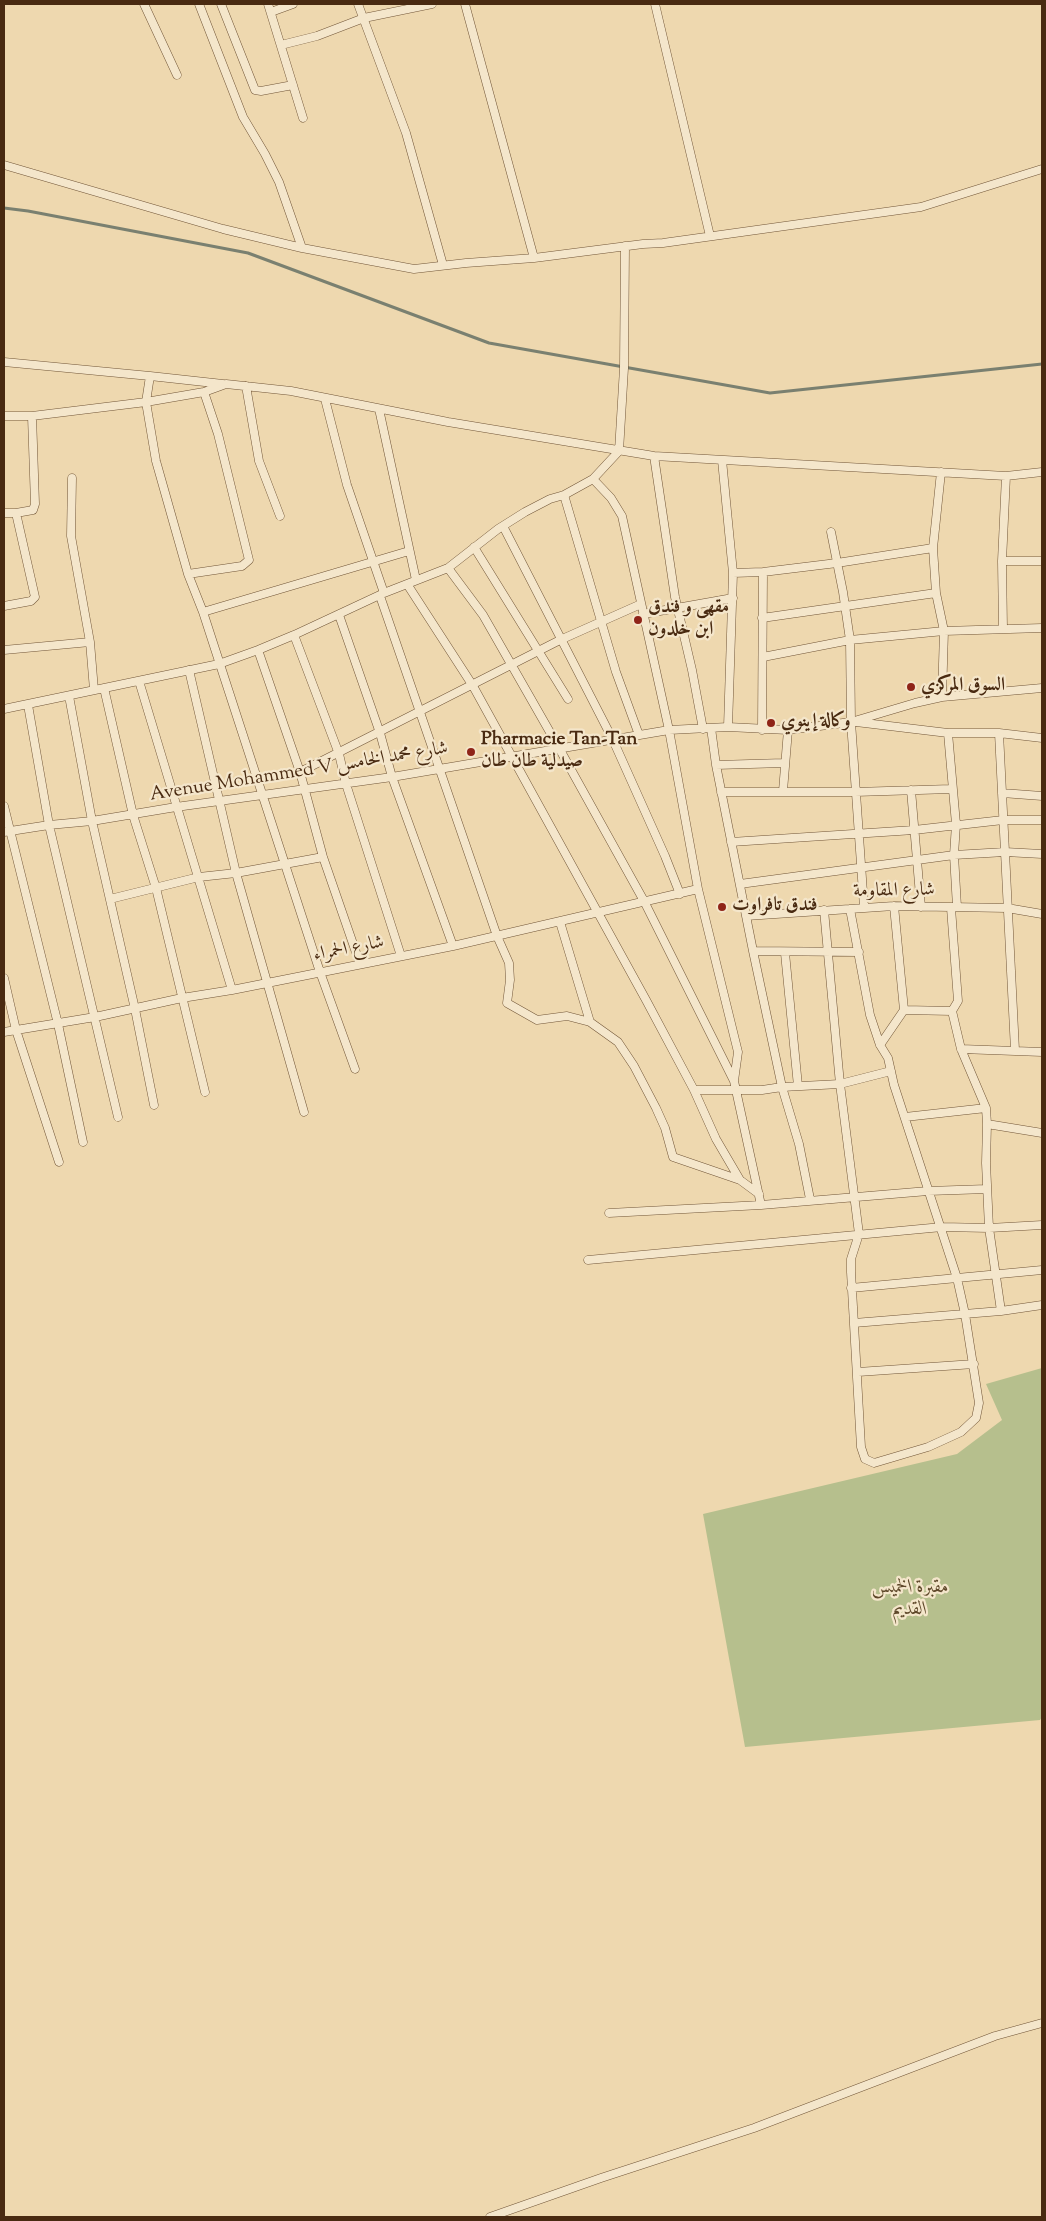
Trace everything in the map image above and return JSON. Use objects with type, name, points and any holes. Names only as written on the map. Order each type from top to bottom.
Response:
[{"type":"street","points":[[144,4],[177,75]]},
{"type":"street","points":[[199,4],[243,117],[279,182],[302,248]]},
{"type":"street","points":[[221,4],[255,90],[261,91],[293,85]]},
{"type":"street","points":[[293,4],[269,8],[303,118]]},
{"type":"street","points":[[358,4],[406,133],[443,266]]},
{"type":"street","points":[[281,45],[317,36],[364,18],[418,5],[432,4]]},
{"type":"street","points":[[465,4],[534,258]]},
{"type":"street","points":[[656,4],[710,236]]},
{"type":"street","points":[[4,165],[223,230],[414,270],[663,243],[922,207],[1042,169]]},
{"type":"street","points":[[4,708],[28,705],[219,664],[258,650],[416,580],[448,568],[474,547],[525,512],[593,480],[619,451],[624,368],[625,246]]},
{"type":"street","points":[[4,362],[291,391],[379,409],[654,456],[1006,476],[1042,472]]},
{"type":"street","points":[[150,376],[146,402],[156,461],[188,574],[203,612],[261,796],[286,864],[320,972],[355,1069]]},
{"type":"street","points":[[4,416],[32,416],[146,402],[204,392],[226,384]]},
{"type":"street","points":[[246,386],[260,461],[280,516]]},
{"type":"street","points":[[188,574],[242,566],[248,560],[218,434],[204,392]]},
{"type":"street","points":[[325,399],[348,485],[419,712],[497,936],[509,963],[510,980],[507,1003],[537,1020],[567,1016],[590,1022],[618,1042],[634,1066],[665,1128],[674,1157],[740,1180],[759,1194]]},
{"type":"street","points":[[379,409],[416,580]]},
{"type":"street","points":[[4,512],[28,512],[32,510],[35,504],[32,416]]},
{"type":"street","points":[[654,456],[677,608],[716,766],[782,1086],[799,1144],[810,1199]]},
{"type":"street","points":[[722,460],[733,574],[728,727]]},
{"type":"street","points":[[941,472],[933,548],[936,593],[944,631],[942,696]]},
{"type":"street","points":[[1003,629],[1002,561],[1006,476]]},
{"type":"street","points":[[72,478],[71,536],[90,642],[94,690]]},
{"type":"street","points":[[593,480],[611,498],[622,516],[669,730],[698,889],[738,1052],[734,1081]]},
{"type":"street","points":[[564,495],[616,672],[639,735]]},
{"type":"street","points":[[4,606],[31,601],[35,597],[16,513]]},
{"type":"street","points":[[503,526],[612,740],[665,856],[680,894]]},
{"type":"street","points":[[831,532],[850,640],[851,722],[864,907]]},
{"type":"street","points":[[474,547],[568,699]]},
{"type":"street","points":[[733,574],[837,563],[933,548]]},
{"type":"street","points":[[203,612],[409,551]]},
{"type":"street","points":[[1002,561],[1042,561]]},
{"type":"street","points":[[448,568],[483,615],[559,748],[644,901],[734,1081],[761,1205]]},
{"type":"street","points":[[762,730],[763,572]]},
{"type":"street","points":[[407,584],[473,686],[513,757],[694,1090],[716,1139],[740,1180]]},
{"type":"street","points":[[762,618],[936,593]]},
{"type":"street","points":[[644,614],[733,598]]},
{"type":"street","points":[[300,772],[473,686],[560,640],[641,604]]},
{"type":"street","points":[[339,615],[380,733],[392,778],[453,946]]},
{"type":"street","points":[[763,658],[850,640],[944,631],[1042,628]]},
{"type":"street","points":[[294,635],[339,754],[346,784],[401,956]]},
{"type":"street","points":[[4,650],[90,642]]},
{"type":"street","points":[[258,650],[300,772],[303,789],[323,857],[360,964]]},
{"type":"street","points":[[188,670],[236,873],[304,1112]]},
{"type":"street","points":[[139,681],[232,990]]},
{"type":"street","points":[[104,688],[133,815],[156,888],[205,1092]]},
{"type":"street","name":"Avenue Mohammed V شارع محمد الخامس","points":[[7,832],[392,778],[439,768],[669,730],[728,727],[788,730],[851,722],[942,696],[1042,688]]},
{"type":"street","points":[[69,696],[92,821],[136,1009],[154,1105]]},
{"type":"street","points":[[28,705],[49,825],[96,1017],[118,1117]]},
{"type":"street","points":[[851,722],[948,732],[999,733],[1042,738]]},
{"type":"street","points":[[783,791],[788,730]]},
{"type":"street","points":[[948,732],[951,789],[956,824],[954,907],[958,1001],[952,1011],[961,1049],[986,1108],[989,1228],[1001,1311]]},
{"type":"street","points":[[999,733],[1015,1050]]},
{"type":"street","points":[[716,766],[784,763]]},
{"type":"street","points":[[721,792],[855,792],[951,789]]},
{"type":"street","points":[[911,790],[920,907]]},
{"type":"street","points":[[1002,793],[1042,796]]},
{"type":"street","points":[[4,806],[7,832],[58,1024],[83,1142]]},
{"type":"street","points":[[731,842],[914,830],[1003,820],[1042,820]]},
{"type":"street","points":[[740,884],[862,869],[954,855],[1005,852],[1042,854]]},
{"type":"street","points":[[110,898],[199,877],[236,873],[323,857]]},
{"type":"street","name":"شارع الحمراء","points":[[4,1032],[96,1017],[182,998],[232,990],[453,946],[698,889]]},
{"type":"street","points":[[880,1045],[904,1010],[894,906]]},
{"type":"street","name":"شارع المقاومة","points":[[746,916],[894,906],[1007,908],[1042,914]]},
{"type":"street","points":[[824,910],[840,1084],[860,1234],[851,1259],[851,1288],[862,1453],[865,1459],[874,1463],[928,1447],[961,1432],[972,1423],[978,1413],[979,1403],[974,1364],[957,1278],[942,1227],[928,1191],[888,1058],[880,1045],[870,1015],[850,910]]},
{"type":"street","points":[[560,922],[590,1022]]},
{"type":"street","points":[[753,952],[859,952]]},
{"type":"street","points":[[785,953],[798,1086]]},
{"type":"street","points":[[4,978],[16,1030],[59,1162]]},
{"type":"street","points":[[904,1010],[952,1011]]},
{"type":"street","points":[[961,1049],[1042,1052]]},
{"type":"street","points":[[694,1090],[736,1090],[840,1084],[891,1071]]},
{"type":"street","points":[[905,1117],[986,1108]]},
{"type":"street","points":[[987,1124],[1042,1133]]},
{"type":"street","points":[[610,1213],[761,1205],[810,1199],[855,1198],[928,1191],[987,1189]]},
{"type":"street","points":[[588,1260],[942,1227],[989,1228],[1042,1225]]},
{"type":"street","points":[[851,1288],[1042,1270]]},
{"type":"street","points":[[854,1323],[1001,1311],[1042,1305]]},
{"type":"street","points":[[858,1372],[974,1364]]},
{"type":"street","points":[[490,2217],[754,2128],[995,2036],[1042,2023]]},
{"type":"green space","name":"مقبرة الخميس القديم","points":[[1042,1368],[1042,1717],[1040,1720],[745,1747],[703,1514],[957,1454],[1002,1420],[986,1384]]},
{"type":"waterway","points":[[4,208],[248,253],[489,343],[770,393],[1042,364]]},
{"type":"place","name":"مقهى و فندق ابن خلدون","points":[[638,620]]},
{"type":"place","name":"السوق المركزي","points":[[911,687]]},
{"type":"place","name":"وكالة إينوي","points":[[771,723]]},
{"type":"place","name":"Pharmacie Tan-Tan صيدلية طان طان","points":[[471,752]]},
{"type":"place","name":"فندق تافراوت","points":[[722,907]]}]
